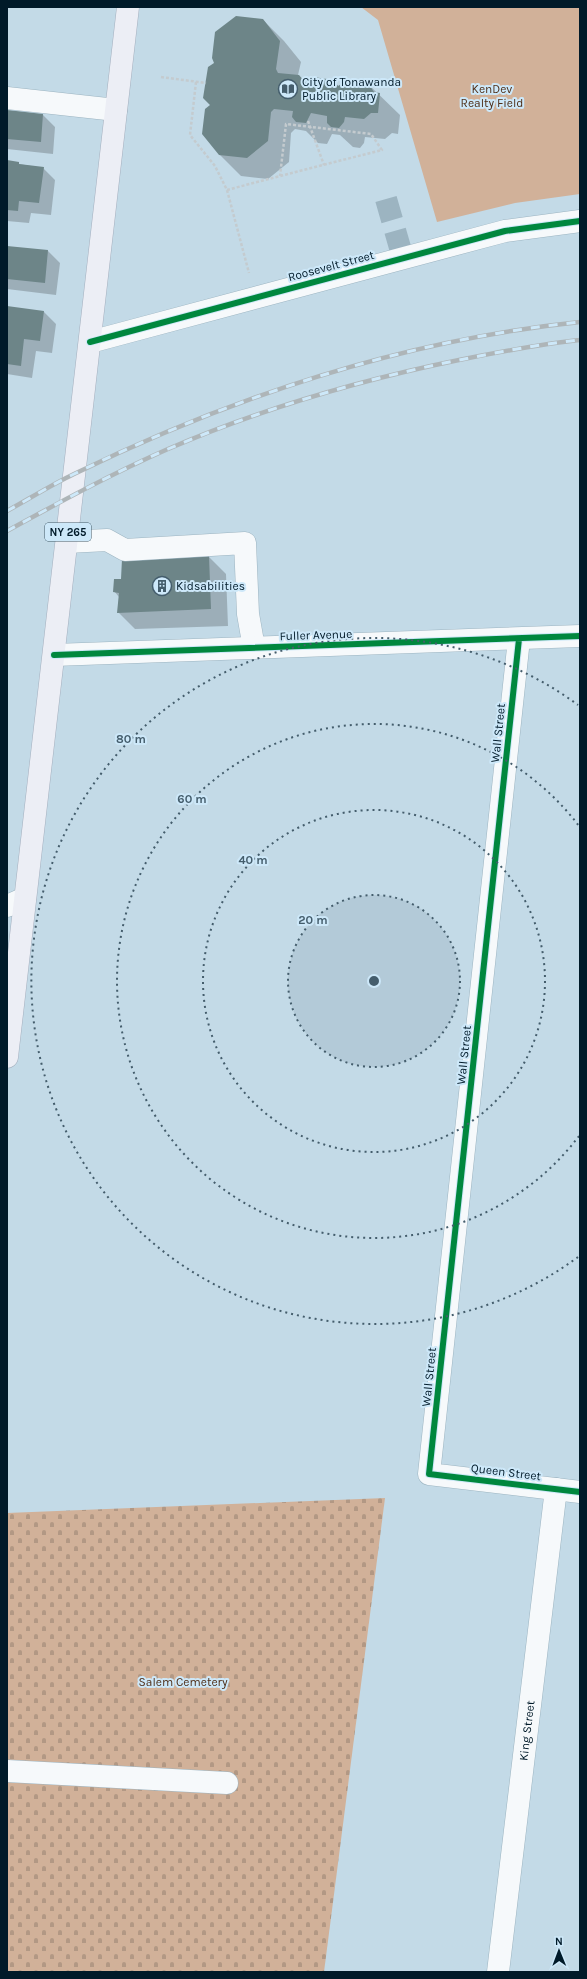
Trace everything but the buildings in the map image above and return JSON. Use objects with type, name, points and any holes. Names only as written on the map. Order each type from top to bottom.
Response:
[{"type":"main road","name":"NY 265","points":[[7,1057],[16,902],[54,655],[128,7]]},
{"type":"street","points":[[7,98],[116,110]]},
{"type":"street","name":"Roosevelt Street","points":[[90,342],[505,231],[580,221]]},
{"type":"street","points":[[67,542],[107,540],[125,550],[245,543],[248,614],[254,648]]},
{"type":"street","name":"Fuller Avenue","points":[[54,655],[580,636]]},
{"type":"street","name":"Wall Street","points":[[429,1474],[519,638]]},
{"type":"street","name":"Queen Street","points":[[429,1474],[580,1492]]},
{"type":"street","name":"King Street","points":[[498,1972],[556,1489]]},
{"type":"street","points":[[7,1772],[227,1784]]},
{"type":"path","points":[[161,78],[206,83]]},
{"type":"path","points":[[196,82],[190,135],[215,166],[227,190],[250,276]]},
{"type":"path","points":[[308,121],[312,127],[324,165]]},
{"type":"path","points":[[227,190],[382,150],[371,134],[286,124],[280,176]]},
{"type":"green space","name":"KenDev Realty Field","points":[[361,7],[580,7],[580,194],[515,203],[437,222],[378,20]]},
{"type":"green space","name":"Salem Cemetery","points":[[385,1498],[324,1972],[7,1972],[7,1513]]},
{"type":"tunnel","points":[[386,199],[403,258]]},
{"type":"railway","points":[[7,511],[65,478],[134,446],[195,420],[320,376],[384,358],[449,343],[514,331],[580,322]]},
{"type":"railway","points":[[7,531],[147,458],[239,421],[348,386],[422,368],[520,348],[580,340]]},
{"type":"cycle path","points":[[90,342],[505,231],[580,221]]},
{"type":"cycle path","points":[[54,655],[580,636]]},
{"type":"cycle path","points":[[519,639],[429,1474],[580,1492]]},
{"type":"place","name":"City of Tonawanda Public Library","points":[[288,89]]},
{"type":"place","name":"Kidsabilities","points":[[162,586]]}]
